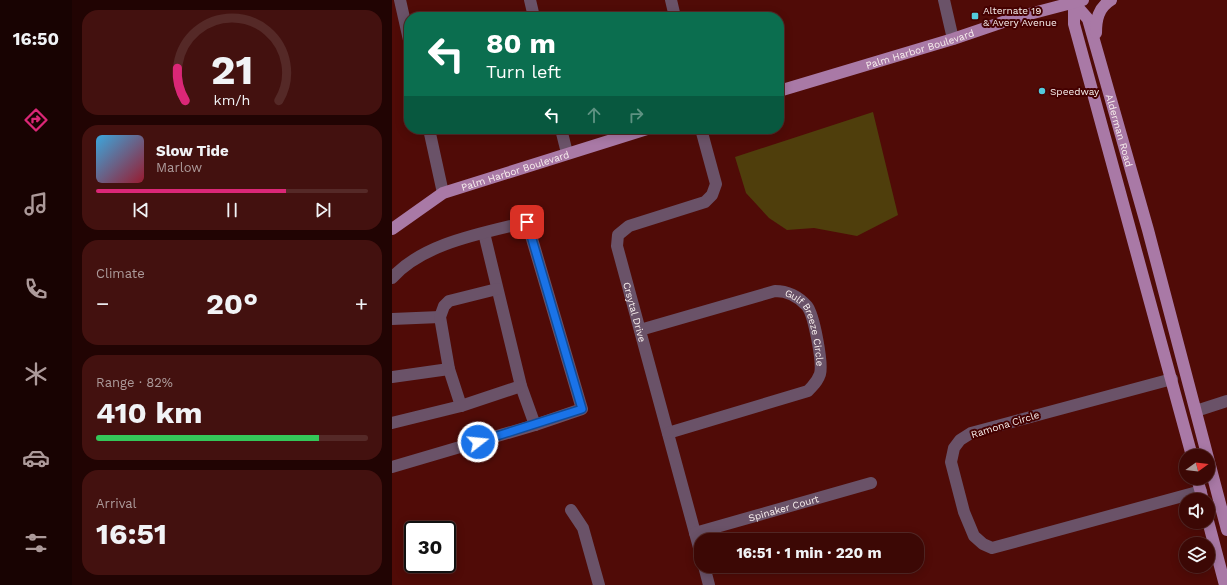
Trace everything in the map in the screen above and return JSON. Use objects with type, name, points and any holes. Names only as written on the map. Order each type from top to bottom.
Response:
[{"type":"main road","points":[[1096,45],[1096,20],[1106,3],[1111,0]]},
{"type":"main road","name":"Palm Harbor Boulevard","points":[[784,90],[953,39],[1018,17],[1079,1]]},
{"type":"main road","name":"Alderman Road","points":[[1079,1],[1088,19],[1096,45],[1227,530]]},
{"type":"main road","name":"Alderman Road","points":[[1079,1],[1074,24],[1190,449]]},
{"type":"main road","name":"Palm Harbor Boulevard","points":[[392,229],[443,193],[629,134]]},
{"type":"main road","points":[[1210,529],[1225,585]]},
{"type":"street","points":[[400,0],[404,18]]},
{"type":"street","points":[[530,0],[533,12]]},
{"type":"street","points":[[671,0],[674,12]]},
{"type":"street","points":[[944,0],[953,39]]},
{"type":"street","points":[[430,134],[443,193]]},
{"type":"street","points":[[562,134],[566,153]]},
{"type":"street","name":"Crsytal Drive","points":[[695,533],[617,246],[618,235],[628,226],[705,202],[712,195],[716,184],[702,134]]},
{"type":"street","points":[[392,278],[402,268],[435,249],[484,233],[527,222],[582,409],[535,425],[392,467]]},
{"type":"street","points":[[484,233],[521,386],[535,425]]},
{"type":"street","points":[[461,406],[449,370],[440,317],[444,306],[449,301],[497,289]]},
{"type":"street","name":"Gulf Breeze Circle","points":[[640,330],[775,291],[784,291],[792,294],[808,307],[817,340],[822,361],[820,373],[816,384],[808,391],[668,433]]},
{"type":"street","points":[[392,319],[440,317]]},
{"type":"street","points":[[392,377],[449,370]]},
{"type":"street","name":"Ramona Circle","points":[[1172,379],[971,433],[960,440],[954,448],[951,462],[964,512],[974,536],[983,544],[992,548],[1179,502]]},
{"type":"street","points":[[392,423],[461,406],[521,386]]},
{"type":"street","points":[[1196,411],[1227,401]]},
{"type":"street","name":"Spinaker Court","points":[[695,533],[871,483]]},
{"type":"street","points":[[571,510],[583,528],[598,585]]},
{"type":"street","points":[[706,573],[709,585]]},
{"type":"shaded area","points":[[873,112],[898,215],[857,236],[814,228],[787,230],[769,218],[746,193],[735,157]]},
{"type":"place","name":"Alternate 19 & Avery Avenue","points":[[975,16]]},
{"type":"place","name":"Speedway","points":[[1042,91]]},
{"type":"route","points":[[478,442],[582,409],[527,222]]}]
